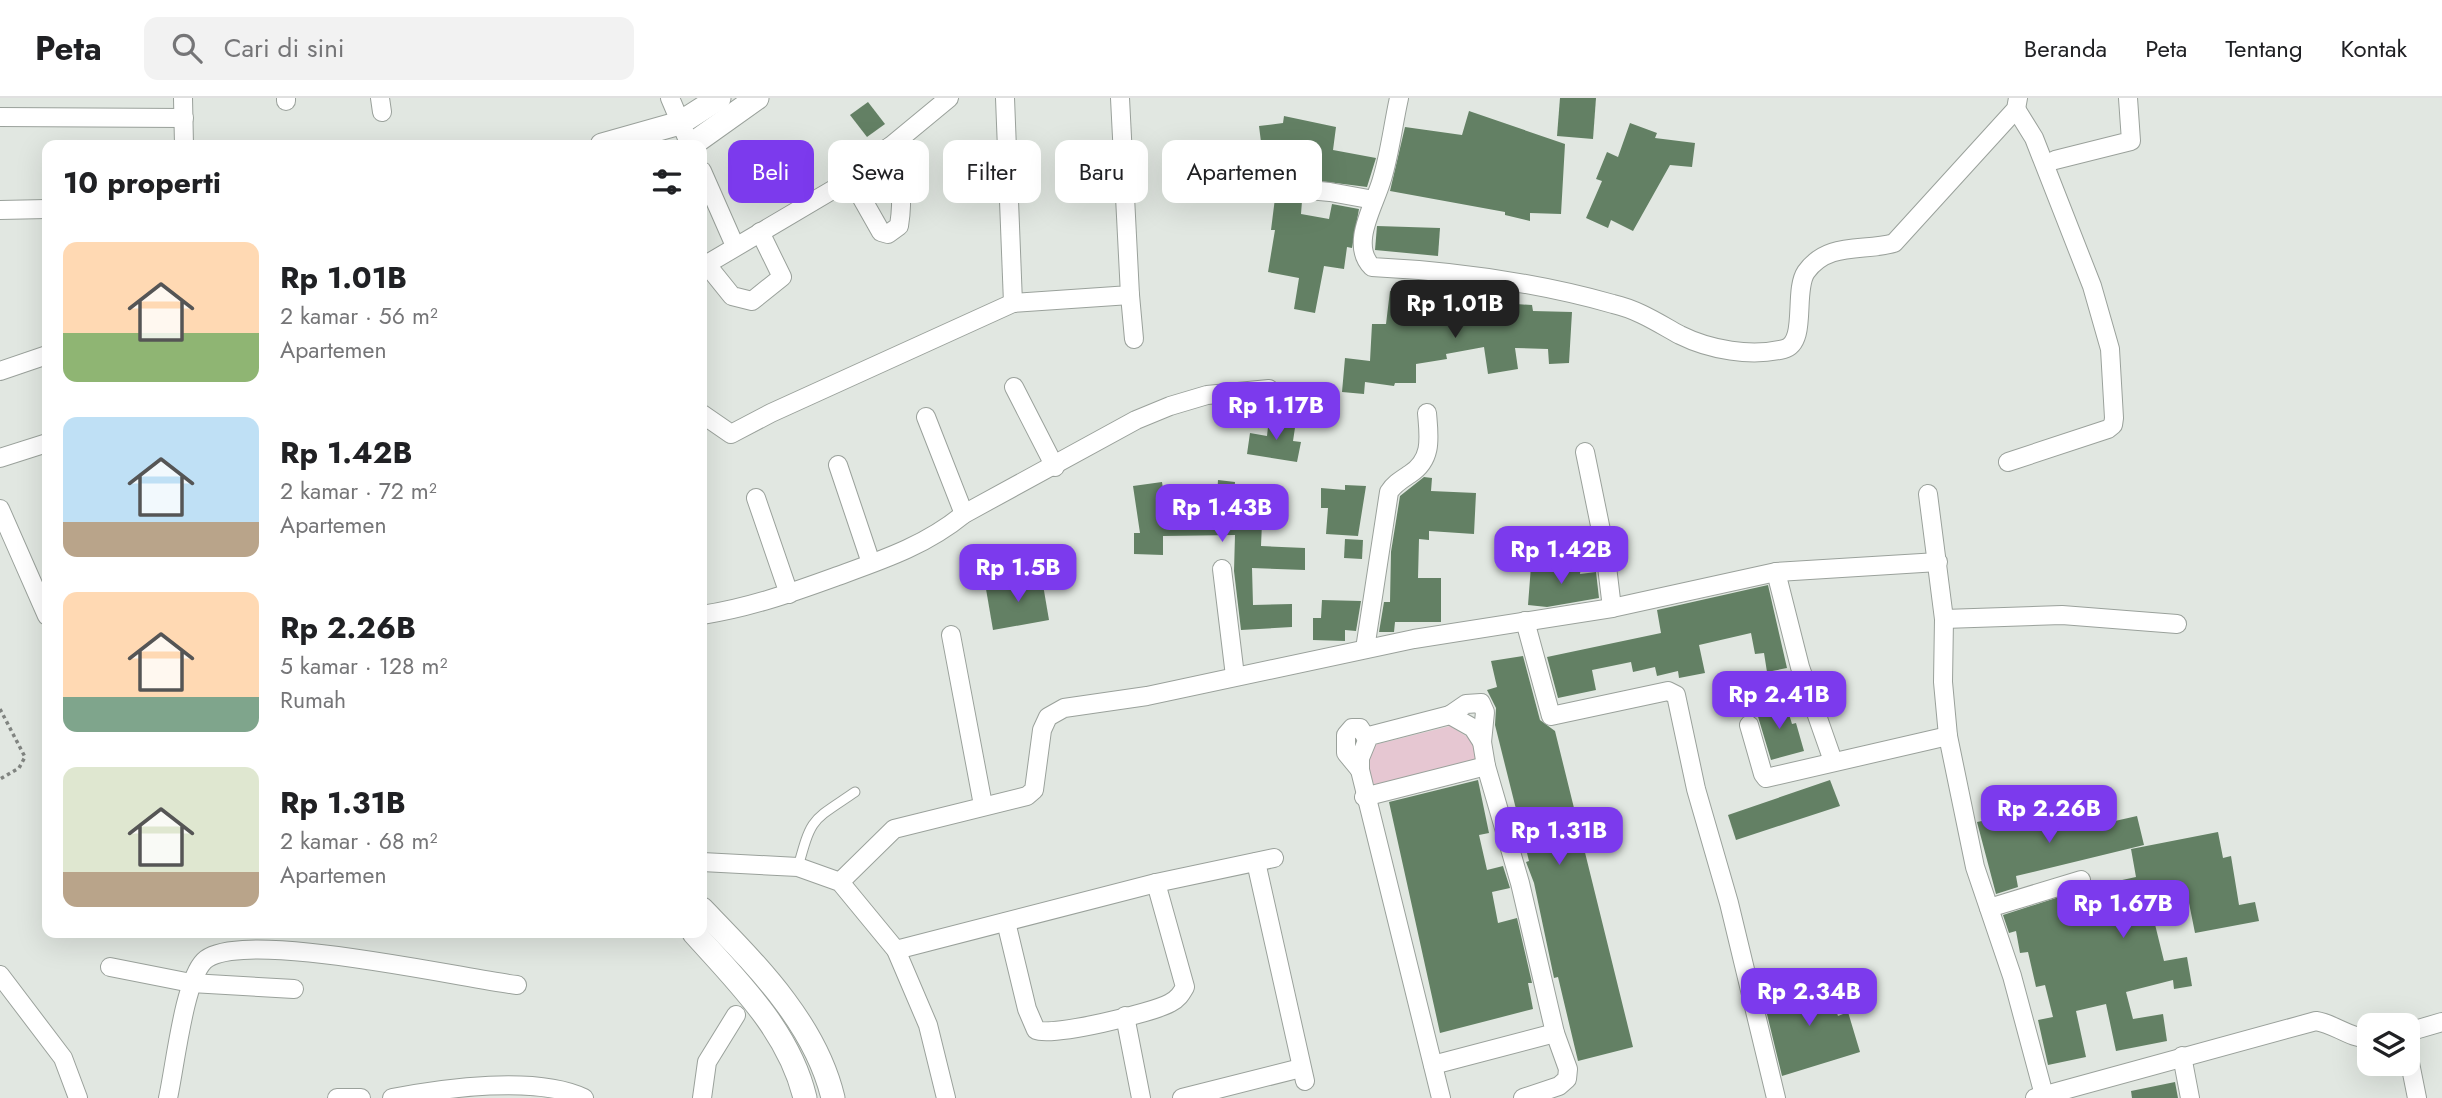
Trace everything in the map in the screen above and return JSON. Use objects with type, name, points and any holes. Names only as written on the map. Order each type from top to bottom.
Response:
[{"type":"street","points":[[183,98],[184,140]]},
{"type":"street","points":[[670,98],[689,140]]},
{"type":"street","points":[[619,140],[680,122],[719,98]]},
{"type":"street","points":[[698,140],[757,98]]},
{"type":"street","points":[[898,140],[949,98]]},
{"type":"street","points":[[1005,98],[1013,303]]},
{"type":"street","points":[[1120,98],[1133,339]]},
{"type":"street","points":[[1399,98],[1382,180],[1363,234],[1364,255],[1372,267],[1439,271],[1538,286],[1615,304],[1654,318],[1681,335],[1716,349],[1750,351],[1786,349],[1798,337],[1799,288],[1807,271],[1822,258],[1844,247],[1894,243],[2017,103],[2034,138],[2092,286],[2110,349],[2113,425],[2108,429],[2008,462]]},
{"type":"street","points":[[2054,160],[2131,141],[2128,98]]},
{"type":"street","points":[[0,117],[184,118]]},
{"type":"street","points":[[707,182],[735,246]]},
{"type":"street","points":[[1322,191],[1374,200]]},
{"type":"street","points":[[707,265],[828,192]]},
{"type":"street","points":[[865,203],[881,232],[888,234],[899,226],[903,203]]},
{"type":"street","points":[[0,210],[42,209]]},
{"type":"street","points":[[707,268],[732,296],[752,301],[782,277],[760,232]]},
{"type":"street","points":[[707,418],[722,430],[731,434],[738,432],[771,413],[1013,303],[1130,295]]},
{"type":"street","points":[[0,371],[42,357]]},
{"type":"street","points":[[1014,387],[1055,467]]},
{"type":"street","points":[[707,614],[789,594],[925,542],[964,514],[1055,467],[1136,420],[1170,406],[1207,395],[1269,389]]},
{"type":"street","points":[[1364,649],[1388,492],[1393,485],[1425,461],[1428,451],[1427,413]]},
{"type":"street","points":[[926,417],[964,514]]},
{"type":"street","points":[[0,458],[42,445]]},
{"type":"street","points":[[1585,452],[1605,550],[1612,608]]},
{"type":"street","points":[[838,465],[872,564]]},
{"type":"street","points":[[1928,494],[1944,619],[1943,682],[1948,736],[1972,854],[2012,976],[2040,1096],[2316,1021],[2357,1038]]},
{"type":"street","points":[[755,498],[789,594]]},
{"type":"street","points":[[0,509],[42,606]]},
{"type":"street","points":[[840,882],[894,829],[1027,796],[1034,790],[1039,741],[1048,717],[1055,712],[1088,703],[1147,696],[1364,649],[1612,608],[1776,572],[1938,562]]},
{"type":"street","points":[[1222,569],[1235,676]]},
{"type":"street","points":[[1776,572],[1800,667],[1833,761]]},
{"type":"street","points":[[1944,619],[2062,615],[2177,624]]},
{"type":"street","points":[[1525,621],[1551,716],[1564,716],[1668,691],[1676,695],[1696,789],[1729,903],[1776,1098]]},
{"type":"street","points":[[951,635],[983,805]]},
{"type":"street","points":[[1441,1098],[1364,797],[1360,770],[1367,739],[1371,735],[1450,715],[1466,704],[1481,703],[1485,712],[1482,742],[1486,766],[1520,883],[1555,1033],[1568,1069],[1567,1079],[1559,1086],[1523,1098]]},
{"type":"street","points":[[1450,715],[1473,728],[1482,742]]},
{"type":"street","points":[[1749,725],[1764,777],[1948,736]]},
{"type":"street","points":[[1364,797],[1486,766]]},
{"type":"street","points":[[896,950],[1156,883],[1274,858]]},
{"type":"street","points":[[707,862],[798,867],[840,882],[896,950],[928,1025],[946,1098]]},
{"type":"street","points":[[1182,1098],[1303,1074],[1256,862]]},
{"type":"street","points":[[1989,908],[2081,880]]},
{"type":"street","points":[[1006,922],[1027,1009],[1036,1030],[1058,1031],[1125,1016],[1172,1002],[1185,987],[1156,883]]},
{"type":"street","points":[[707,914],[755,965],[802,1025],[833,1098]]},
{"type":"street","points":[[698,938],[762,1009],[785,1045],[805,1098]]},
{"type":"street","points":[[168,1098],[191,983],[210,956],[260,949],[374,961],[517,985]]},
{"type":"street","points":[[110,967],[191,983],[294,989]]},
{"type":"street","points":[[0,975],[64,1058],[78,1098]]},
{"type":"street","points":[[702,1098],[707,1062],[736,1015]]},
{"type":"street","points":[[1125,1016],[1141,1098]]},
{"type":"street","points":[[2420,1028],[2442,1022]]},
{"type":"street","points":[[1433,1065],[1555,1033]]},
{"type":"street","points":[[2182,1056],[2190,1098]]},
{"type":"street","points":[[2413,1076],[2417,1098]]},
{"type":"street","points":[[393,1098],[436,1089],[497,1086],[544,1089],[584,1098]]},
{"type":"street","points":[[337,1098],[361,1098]]},
{"type":"lane","points":[[798,867],[810,825],[816,817],[855,792]]},
{"type":"path","points":[[0,709],[25,757],[19,768],[0,779]]},
{"type":"shaded area","points":[[1450,726],[1474,741],[1477,759],[1474,762],[1376,787],[1362,765],[1370,746]]},
{"type":"building","points":[[1560,98],[1596,98],[1593,139],[1557,136]]},
{"type":"building","points":[[868,102],[885,124],[867,137],[850,115]]},
{"type":"building","points":[[1469,111],[1565,144],[1561,214],[1530,213],[1530,221],[1505,215],[1505,212],[1390,191],[1405,127],[1462,135]]},
{"type":"building","points":[[1284,116],[1336,127],[1333,150],[1376,158],[1367,187],[1322,181],[1322,140],[1261,140],[1259,126],[1283,123]]},
{"type":"building","points":[[1630,123],[1657,133],[1655,138],[1695,143],[1692,167],[1670,165],[1633,231],[1611,220],[1608,228],[1586,218],[1602,181],[1596,179],[1607,152],[1618,157]]},
{"type":"building","points":[[1274,203],[1302,203],[1301,214],[1329,219],[1332,204],[1359,209],[1352,248],[1347,247],[1344,269],[1324,266],[1315,313],[1294,309],[1299,278],[1268,272],[1275,230],[1271,230]]},
{"type":"building","points":[[1377,226],[1440,228],[1438,256],[1375,250]]},
{"type":"building","points":[[1390,291],[1416,294],[1413,320],[1516,304],[1532,305],[1533,311],[1572,312],[1569,363],[1549,364],[1548,349],[1515,348],[1518,369],[1488,374],[1484,347],[1446,354],[1447,359],[1416,364],[1416,383],[1395,383],[1394,386],[1365,382],[1364,394],[1342,392],[1345,358],[1370,361],[1372,324],[1386,324]]},
{"type":"building","points":[[1269,418],[1296,421],[1293,441],[1301,442],[1297,462],[1247,454],[1250,433],[1267,436]]},
{"type":"building","points":[[1424,477],[1432,478],[1431,491],[1476,493],[1474,534],[1429,531],[1429,540],[1419,539],[1418,578],[1441,578],[1441,622],[1395,622],[1394,632],[1379,632],[1384,602],[1390,602],[1391,552],[1400,496]]},
{"type":"building","points":[[1218,480],[1235,482],[1234,498],[1263,500],[1261,546],[1305,548],[1305,570],[1252,568],[1253,605],[1292,604],[1292,627],[1241,630],[1234,571],[1235,535],[1163,536],[1163,555],[1134,554],[1134,533],[1140,533],[1133,486],[1162,482],[1167,514],[1216,513]]},
{"type":"building","points":[[1345,485],[1366,486],[1358,536],[1326,534],[1328,508],[1321,508],[1321,488],[1345,490]]},
{"type":"building","points":[[1345,539],[1363,540],[1362,559],[1344,558]]},
{"type":"building","points":[[1531,566],[1581,567],[1580,574],[1596,572],[1599,598],[1547,607],[1528,605]]},
{"type":"building","points":[[1042,579],[1049,620],[993,630],[986,589]]},
{"type":"building","points":[[1768,585],[1787,668],[1767,672],[1764,653],[1755,654],[1751,633],[1699,645],[1705,673],[1679,678],[1678,671],[1657,676],[1655,667],[1633,672],[1631,662],[1592,670],[1596,690],[1558,698],[1547,657],[1661,633],[1657,610]]},
{"type":"building","points":[[1322,600],[1361,601],[1356,631],[1345,630],[1345,641],[1313,640],[1313,618],[1321,618]]},
{"type":"building","points":[[1523,656],[1540,720],[1555,731],[1633,1047],[1578,1061],[1558,977],[1554,978],[1534,883],[1526,862],[1529,861],[1495,725],[1496,708],[1487,690],[1497,687],[1491,661]]},
{"type":"building","points":[[1731,674],[1738,708],[1722,711],[1715,677]]},
{"type":"building","points":[[1785,701],[1792,724],[1796,723],[1804,751],[1771,760],[1756,710]]},
{"type":"building","points":[[1478,780],[1489,833],[1479,835],[1487,870],[1503,866],[1510,888],[1492,892],[1498,923],[1517,918],[1532,983],[1528,983],[1533,1009],[1440,1033],[1389,802]]},
{"type":"building","points":[[1830,780],[1840,806],[1736,840],[1728,815]]},
{"type":"building","points":[[2006,816],[2007,822],[2030,818],[2031,825],[2058,820],[2059,828],[2092,822],[2093,826],[2137,816],[2144,845],[2016,876],[2018,887],[1996,894],[1977,822]]},
{"type":"building","points":[[2218,832],[2223,858],[2231,856],[2239,905],[2255,902],[2259,921],[2195,933],[2187,893],[2149,900],[2164,961],[2187,957],[2192,986],[2174,989],[2173,980],[2126,992],[2133,1019],[2163,1014],[2167,1041],[2116,1051],[2106,1004],[2076,1011],[2086,1057],[2048,1065],[2038,1020],[2053,1017],[2045,985],[2036,987],[2028,952],[2020,953],[2016,931],[2009,933],[2003,915],[2090,887],[2136,877],[2131,849]]},
{"type":"building","points":[[1824,976],[1838,1016],[1848,1012],[1860,1052],[1782,1076],[1765,1006],[1783,1000],[1780,991]]},
{"type":"building","points":[[2175,1082],[2178,1098],[2132,1098],[2131,1091]]}]
